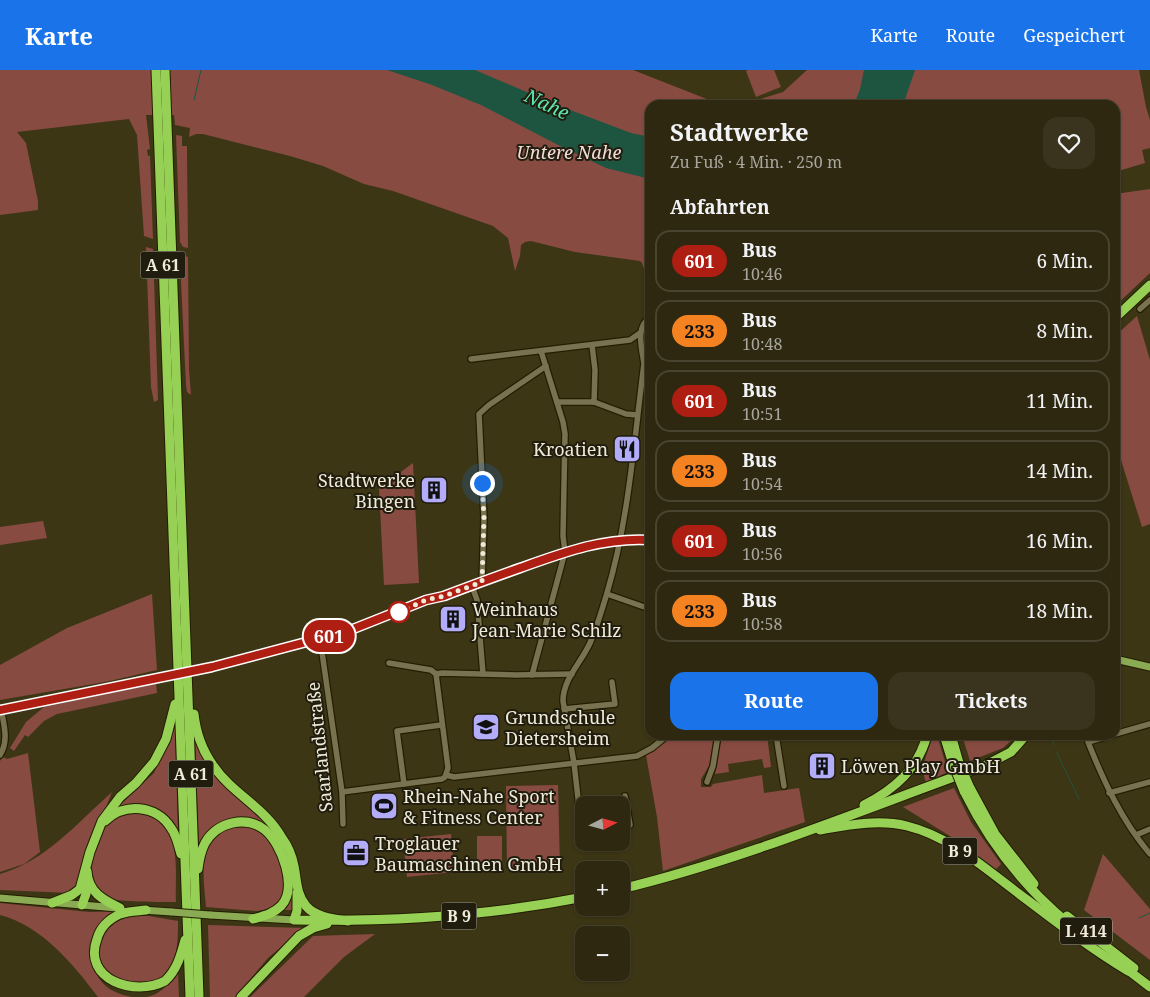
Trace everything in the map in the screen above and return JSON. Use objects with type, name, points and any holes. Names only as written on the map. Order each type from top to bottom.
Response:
[{"type":"highway","name":"A 61","points":[[156,70],[162,130],[172,399],[187,665],[199,997]]},
{"type":"highway","name":"A 61","points":[[162,130],[165,70]]},
{"type":"highway","points":[[1120,306],[1150,278]]},
{"type":"highway","points":[[1120,313],[1150,284]]},
{"type":"highway","name":"A 61","points":[[173,410],[178,679],[190,997]]},
{"type":"highway","points":[[187,665],[195,723],[202,747],[220,775],[259,809],[277,828],[292,858],[297,891],[297,911],[294,920]]},
{"type":"highway","points":[[52,903],[78,891],[84,880],[98,832],[108,812],[120,797],[146,773],[162,750],[172,718],[178,679]]},
{"type":"highway","name":"B 9","points":[[823,824],[879,797],[897,785],[916,761],[924,740]]},
{"type":"highway","name":"L 414","points":[[946,740],[957,761]]},
{"type":"highway","name":"L 414","points":[[952,740],[967,790],[986,831],[1003,856],[1022,879],[1061,918],[1150,988]]},
{"type":"highway","points":[[955,740],[957,761]]},
{"type":"highway","name":"B 9","points":[[630,886],[696,868],[994,762],[1016,748],[1022,740]]},
{"type":"highway","name":"L 414","points":[[967,790],[1003,845],[1036,887],[1088,934],[1150,980]]},
{"type":"highway","points":[[98,832],[107,819],[122,810],[138,808],[154,812],[161,816],[172,828],[185,864]]},
{"type":"highway","points":[[195,884],[202,851],[214,832],[222,826],[238,822],[259,826],[271,836],[278,847],[286,868],[288,890],[286,900],[278,909],[268,915],[253,919]]},
{"type":"highway","name":"B 9","points":[[798,833],[876,822],[906,826],[933,835],[950,844],[988,870],[1080,940],[1128,971]]},
{"type":"highway","points":[[82,905],[86,894],[87,866]]},
{"type":"highway","points":[[87,877],[92,888],[99,896],[120,908]]},
{"type":"highway","points":[[297,891],[306,907],[314,912],[330,918],[348,921]]},
{"type":"highway","name":"B 9","points":[[294,920],[348,921],[469,915],[575,899]]},
{"type":"highway","points":[[146,910],[127,912],[113,918],[102,928],[96,942],[94,957],[98,971],[108,983],[121,991],[136,994],[143,993],[164,982],[178,963],[188,930]]},
{"type":"highway","points":[[242,997],[300,936],[313,928],[334,921]]},
{"type":"main road","points":[[0,710],[212,667],[304,643],[348,631],[426,600],[472,586],[565,552],[592,544],[619,540],[645,540]]},
{"type":"main road","points":[[1120,660],[1150,667]]},
{"type":"main road","points":[[0,898],[82,905]]},
{"type":"main road","name":"B 9","points":[[82,905],[253,919],[294,920]]},
{"type":"street","points":[[1140,309],[1150,300]]},
{"type":"street","points":[[578,796],[563,692],[590,644],[607,594],[619,540],[644,364],[640,334],[645,321]]},
{"type":"street","points":[[471,359],[630,340],[640,334]]},
{"type":"street","points":[[592,345],[595,370],[594,402]]},
{"type":"street","points":[[532,675],[565,552],[563,536],[565,434],[541,351]]},
{"type":"street","points":[[482,582],[484,518],[479,414],[546,366]]},
{"type":"street","points":[[557,402],[594,402],[626,414],[637,415]]},
{"type":"street","points":[[472,586],[477,600],[483,674]]},
{"type":"street","points":[[607,594],[645,608]]},
{"type":"street","name":"Saarlandstraße","points":[[320,638],[342,792],[343,824]]},
{"type":"street","points":[[342,792],[442,779],[446,775],[448,768],[436,674],[431,670],[388,663]]},
{"type":"street","points":[[436,674],[572,674]]},
{"type":"street","points":[[564,709],[615,704],[612,682]]},
{"type":"street","points":[[0,710],[5,732],[5,744],[0,755]]},
{"type":"street","points":[[1120,732],[1150,724]]},
{"type":"street","points":[[404,784],[397,731],[442,725]]},
{"type":"street","points":[[446,775],[454,777],[637,756],[662,740]]},
{"type":"street","points":[[707,782],[713,766],[717,740]]},
{"type":"street","points":[[777,740],[784,786]]},
{"type":"street","points":[[1094,740],[1088,742],[1109,793],[1118,810],[1150,854]]},
{"type":"street","points":[[1109,793],[1150,782]]},
{"type":"street","points":[[1136,834],[1150,829]]},
{"type":"green space","name":"Untere Nahe","points":[[0,70],[633,70],[709,100],[645,100],[645,269],[640,261],[575,252],[531,241],[521,245],[515,271],[508,238],[493,226],[393,191],[364,184],[323,166],[290,156],[203,134],[189,137],[190,128],[175,125],[174,115],[146,115],[150,149],[147,150],[148,156],[150,156],[153,239],[144,236],[137,135],[129,119],[17,132],[26,143],[38,201],[38,210],[0,215]]},
{"type":"green space","points":[[774,70],[781,87],[756,97],[746,71]]},
{"type":"green space","points":[[807,70],[1139,70],[1150,120],[1150,148],[1142,150],[1145,163],[1120,170],[1120,100],[757,100],[783,92]]},
{"type":"green space","points":[[176,135],[182,136],[182,146],[187,146],[188,248],[183,247],[180,242]]},
{"type":"green space","points":[[1150,189],[1150,273],[1120,301],[1120,193]]},
{"type":"green space","points":[[146,247],[153,249],[158,400],[154,402],[151,387]]},
{"type":"green space","points":[[185,256],[188,257],[191,395],[187,392],[186,385],[180,261]]},
{"type":"green space","points":[[1137,316],[1150,360],[1150,524],[1142,527],[1120,457],[1120,331]]},
{"type":"green space","points":[[413,463],[419,583],[384,585],[379,488]]},
{"type":"green space","points":[[43,521],[47,538],[0,545],[0,527]]},
{"type":"green space","points":[[152,594],[157,670],[105,682],[0,700],[0,665],[67,628]]},
{"type":"green space","points":[[156,683],[157,693],[57,714],[44,721],[28,737],[25,735],[14,751],[10,748],[26,722],[44,707]]},
{"type":"green space","points":[[175,727],[178,832],[166,816],[153,808],[138,805],[118,807],[154,773]]},
{"type":"green space","points":[[195,736],[211,768],[251,805],[279,836],[294,890],[294,910],[283,910],[291,880],[266,827],[225,823],[199,850]]},
{"type":"green space","points":[[665,740],[714,740],[711,763],[701,779],[701,787],[711,787],[713,784],[762,775],[764,793],[799,788],[805,822],[663,871],[657,817],[646,755]]},
{"type":"green space","points":[[720,740],[768,740],[771,767],[764,768],[762,759],[728,764],[729,772],[715,774]]},
{"type":"green space","points":[[931,740],[938,740],[948,772],[926,782],[924,776],[925,758]]},
{"type":"green space","points":[[964,740],[1012,740],[1003,748],[970,761]]},
{"type":"green space","points":[[28,753],[40,852],[24,864],[0,872],[0,761],[3,757],[7,759]]},
{"type":"green space","points":[[558,785],[560,869],[507,870],[506,786]]},
{"type":"green space","points":[[954,788],[971,822],[1001,864],[995,870],[958,841],[903,807]]},
{"type":"green space","points":[[112,792],[92,832],[84,855],[79,880],[71,893],[0,890],[0,874],[17,868],[46,851]]},
{"type":"green space","points":[[136,813],[152,816],[162,822],[173,842],[176,867],[176,902],[140,902],[107,898],[95,888],[92,882],[93,854],[103,828],[114,819]]},
{"type":"green space","points":[[242,825],[255,827],[267,834],[282,862],[285,891],[280,901],[271,909],[257,911],[206,907],[204,862],[210,842],[216,834],[226,828]]},
{"type":"green space","points":[[451,834],[454,872],[407,877],[403,839]]},
{"type":"green space","points":[[477,836],[502,836],[502,864],[477,865]]},
{"type":"green space","points":[[1103,854],[1150,909],[1150,960],[1084,910]]},
{"type":"green space","points":[[0,903],[89,912],[121,911],[108,919],[90,960],[97,975],[105,985],[116,992],[132,997],[98,997],[67,959],[43,937],[15,920],[0,915]]},
{"type":"green space","points":[[134,916],[149,916],[178,921],[176,950],[171,966],[160,980],[151,986],[108,978],[99,961],[99,943],[106,930],[116,921]]},
{"type":"green space","points":[[208,925],[304,928],[268,958],[235,997],[210,997]]},
{"type":"green space","points":[[375,934],[344,957],[304,997],[250,997],[313,936]]},
{"type":"green space","points":[[178,972],[179,997],[145,997],[160,992]]},
{"type":"water","name":"Nahe","points":[[387,70],[475,70],[557,105],[631,133],[645,136],[645,178],[606,168],[481,105],[432,85]]},
{"type":"water","points":[[864,70],[915,70],[905,100],[856,100]]},
{"type":"waterway","points":[[194,100],[201,70]]},
{"type":"waterway","points":[[1052,740],[1054,745]]},
{"type":"waterway","points":[[1057,753],[1079,799]]},
{"type":"waterway","points":[[1139,918],[1150,913]]},
{"type":"bus line","name":"601","points":[[0,710],[212,667],[348,631],[426,600],[444,596],[592,544],[619,540],[645,540]]},
{"type":"place","name":"Kroatien","points":[[627,449]]},
{"type":"place","name":"Stadtwerke Bingen","points":[[434,490]]},
{"type":"place","name":"Weinhaus Jean-Marie Schilz","points":[[453,619]]},
{"type":"place","name":"Grundschule Dietersheim","points":[[486,727]]},
{"type":"place","name":"Löwen Play GmbH","points":[[822,766]]},
{"type":"place","name":"Rhein-Nahe Sport & Fitness Center","points":[[384,806]]},
{"type":"place","name":"Troglauer Baumaschinen GmbH","points":[[356,853]]},
{"type":"route","points":[[399,612],[426,600],[444,596],[482,582],[484,518],[482,483]]}]
